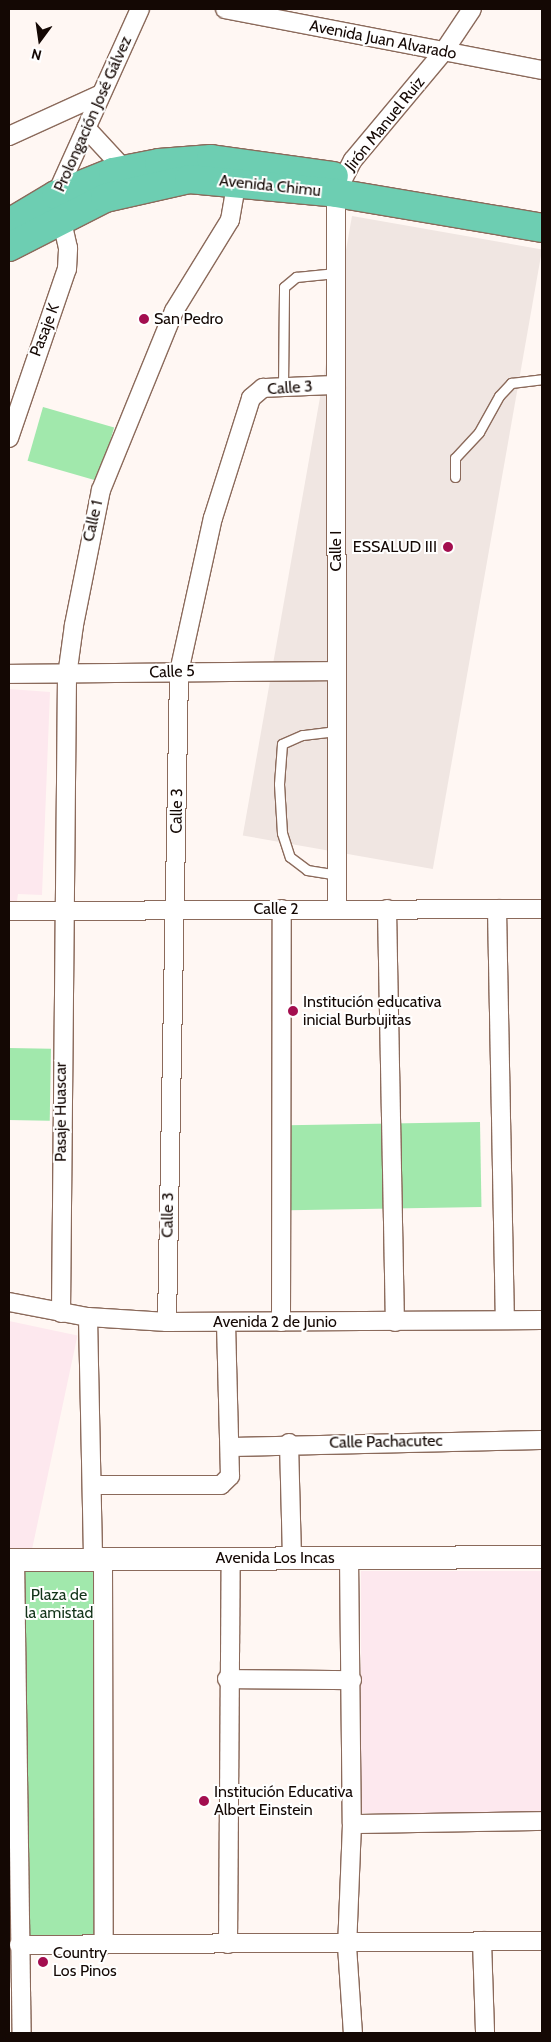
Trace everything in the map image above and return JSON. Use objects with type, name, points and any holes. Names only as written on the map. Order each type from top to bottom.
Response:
[{"type":"main road","name":"Avenida Chimu","points":[[9,247],[58,208],[125,170],[211,159],[239,171],[542,212]]},
{"type":"main road","name":"Avenida Chimu","points":[[9,223],[58,208],[105,198],[144,186],[239,171]]},
{"type":"main road","name":"Avenida Chimu","points":[[340,185],[542,228]]},
{"type":"street","name":"Prolongación José Gálvez","points":[[58,208],[99,95],[140,9]]},
{"type":"street","name":"Avenida Juan Alvarado","points":[[224,9],[282,14],[444,51],[542,70]]},
{"type":"street","name":"Jirón Manuel Ruiz","points":[[340,185],[444,51],[472,9]]},
{"type":"street","points":[[9,136],[99,95]]},
{"type":"street","points":[[86,128],[125,170]]},
{"type":"street","name":"Calle 1","points":[[64,911],[67,676],[98,497],[174,311],[230,220],[239,171]]},
{"type":"street","name":"Calle I","points":[[337,909],[336,273],[340,185]]},
{"type":"street","name":"Pasaje K","points":[[9,438],[68,269],[68,248],[58,208]]},
{"type":"street","name":"Calle 3","points":[[167,1322],[179,672],[213,518],[251,398],[263,388],[336,385]]},
{"type":"street","name":"Calle 5","points":[[9,674],[67,676],[179,672],[336,671]]},
{"type":"street","points":[[497,908],[505,1319]]},
{"type":"street","points":[[281,1322],[282,909]]},
{"type":"street","points":[[387,909],[395,1322]]},
{"type":"street","name":"Calle 2","points":[[9,911],[542,909]]},
{"type":"street","name":"Pasaje Huascar","points":[[61,1313],[64,911]]},
{"type":"street","name":"Avenida 2 de Junio","points":[[9,1302],[88,1317],[167,1322],[542,1320]]},
{"type":"street","points":[[88,1317],[92,1485],[98,1560],[104,1945]]},
{"type":"street","points":[[92,1485],[221,1485],[230,1476],[226,1322]]},
{"type":"street","name":"Calle Pachacutec","points":[[230,1447],[289,1443],[542,1440]]},
{"type":"street","points":[[289,1443],[292,1558]]},
{"type":"street","name":"Avenida Los Incas","points":[[12,1560],[542,1556]]},
{"type":"street","points":[[349,1557],[352,1680],[352,1824],[347,1946],[353,2033]]},
{"type":"street","points":[[228,1944],[227,1679],[231,1558]]},
{"type":"street","points":[[12,1560],[22,2033]]},
{"type":"street","points":[[227,1679],[352,1680]]},
{"type":"street","points":[[352,1824],[542,1821]]},
{"type":"street","points":[[19,1945],[228,1944],[347,1946],[542,1940]]},
{"type":"street","points":[[482,1941],[485,2033]]},
{"type":"lane","points":[[283,387],[284,287],[296,277],[336,273]]},
{"type":"lane","points":[[455,477],[455,458],[479,432],[499,396],[511,384],[542,379]]},
{"type":"lane","points":[[336,731],[302,735],[282,744],[278,784],[282,833],[290,857],[307,870],[336,875]]},
{"type":"shaded area","name":"ESSALUD III","points":[[352,216],[542,250],[433,869],[243,835]]},
{"type":"shaded area","points":[[9,689],[50,692],[42,895],[18,894],[17,901],[9,901]]},
{"type":"shaded area","points":[[9,1321],[77,1336],[30,1557],[9,1552]]},
{"type":"shaded area","points":[[361,1571],[542,1571],[542,1813],[361,1813]]},
{"type":"green space","points":[[43,407],[114,427],[99,481],[28,461]]},
{"type":"green space","points":[[9,1048],[51,1049],[50,1121],[9,1120]]},
{"type":"green space","points":[[480,1122],[481,1207],[290,1210],[288,1125]]},
{"type":"green space","name":"Plaza de la amistad","points":[[15,1559],[103,1561],[96,1946],[9,1945]]},
{"type":"place","name":"San Pedro","points":[[144,319]]},
{"type":"place","name":"ESSALUD III","points":[[448,547]]},
{"type":"place","name":"Institución educativa inicial Burbujitas","points":[[293,1011]]},
{"type":"place","name":"Institución Educativa Albert Einstein","points":[[204,1801]]},
{"type":"place","name":"Country Los Pinos","points":[[43,1962]]}]
